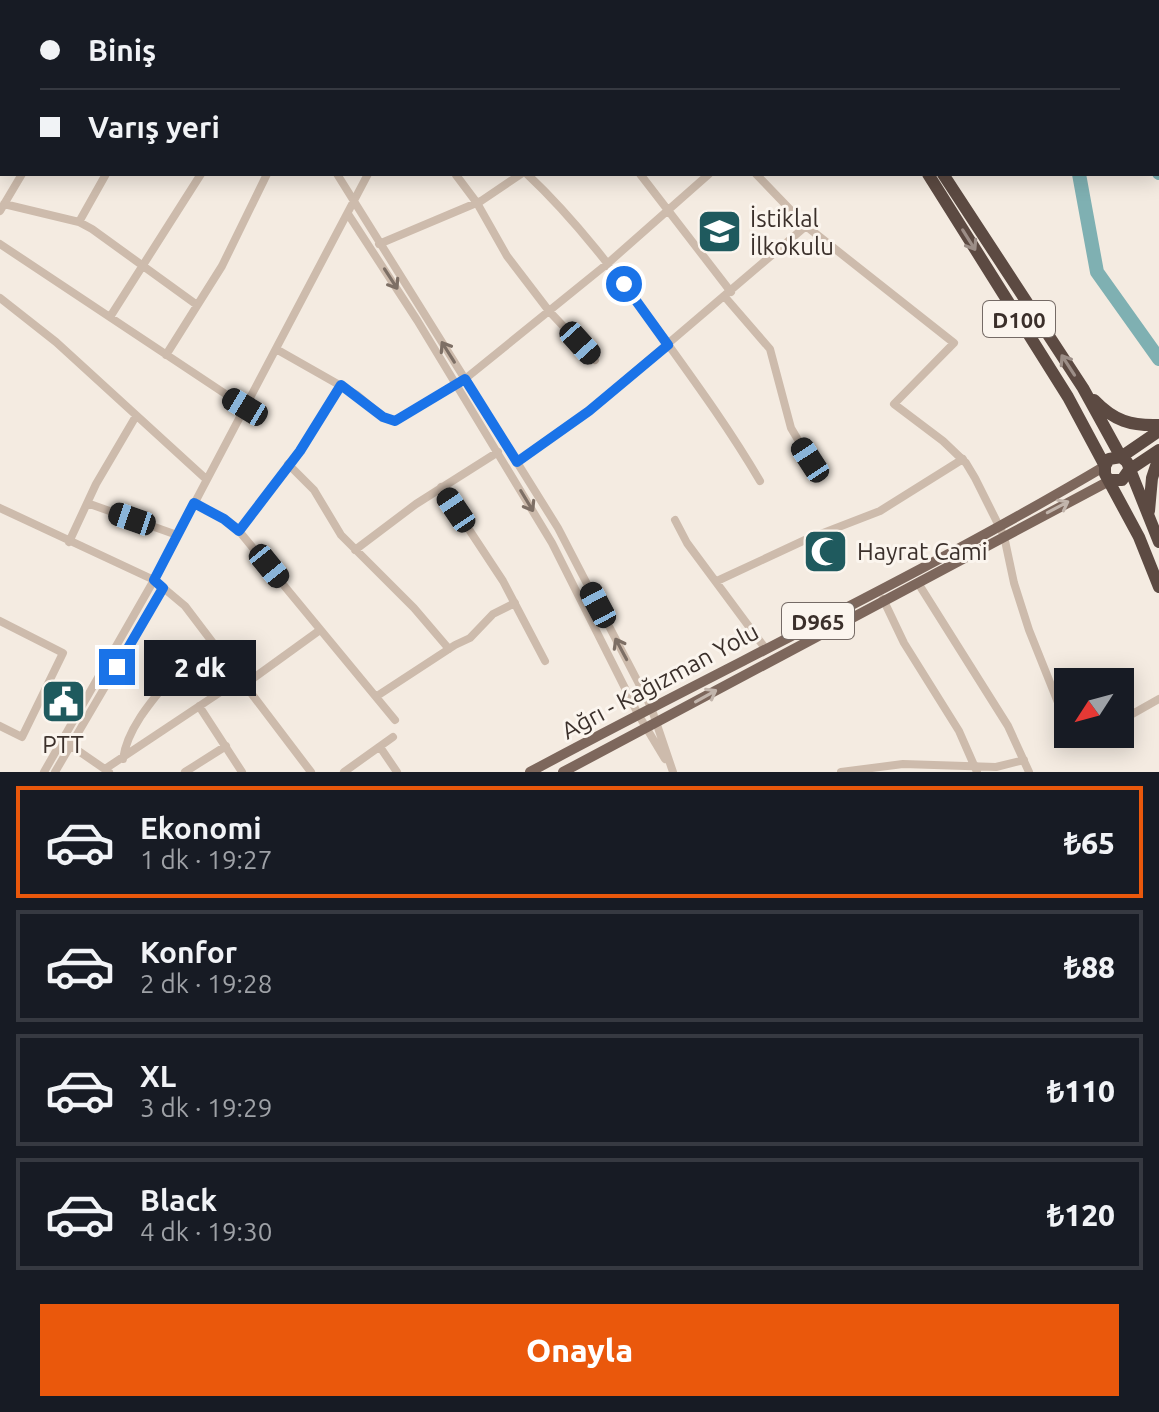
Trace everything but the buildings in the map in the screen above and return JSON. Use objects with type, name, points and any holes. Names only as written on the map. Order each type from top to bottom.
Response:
[{"type":"highway","name":"D100","points":[[929,176],[1068,397],[1105,466],[1105,474],[1111,480],[1139,537],[1159,587]]},
{"type":"highway","name":"D100","points":[[944,176],[1083,388],[1121,457],[1127,462],[1159,542]]},
{"type":"highway","points":[[1083,388],[1113,417],[1136,425],[1159,425]]},
{"type":"highway","points":[[1105,466],[1113,457],[1121,457],[1159,431]]},
{"type":"highway","points":[[1111,480],[1122,480],[1129,470],[1159,450]]},
{"type":"highway","points":[[1149,514],[1152,478],[1159,457]]},
{"type":"main road","name":"Ağrı - Kağızman Yolu","points":[[563,772],[918,583],[1105,466]]},
{"type":"main road","name":"Ağrı - Kağızman Yolu","points":[[530,772],[765,648],[1111,480]]},
{"type":"street","points":[[21,176],[2,208],[79,222],[197,305]]},
{"type":"street","points":[[79,222],[105,176]]},
{"type":"street","points":[[110,317],[200,176]]},
{"type":"street","points":[[166,355],[222,266],[266,176]]},
{"type":"street","points":[[338,176],[558,528],[651,707],[652,725],[673,772]]},
{"type":"street","points":[[67,743],[367,176]]},
{"type":"street","points":[[457,176],[477,203],[501,246],[549,311],[595,360]]},
{"type":"street","points":[[370,247],[477,203],[518,176]]},
{"type":"street","points":[[529,176],[578,227],[607,264],[730,430],[760,481]]},
{"type":"street","points":[[642,176],[770,349],[791,428],[810,460]]},
{"type":"street","points":[[276,349],[341,385],[391,421],[405,416],[465,379],[607,264],[707,176]]},
{"type":"street","points":[[758,176],[806,226],[954,343],[894,404],[963,459],[1002,532],[1029,630],[1054,692]]},
{"type":"street","points":[[348,214],[498,452],[552,543],[638,714],[652,725]]},
{"type":"street","points":[[517,462],[589,411],[806,226]]},
{"type":"street","points":[[0,244],[245,407]]},
{"type":"street","points":[[0,298],[56,342],[206,479]]},
{"type":"street","points":[[239,531],[300,451],[341,385]]},
{"type":"street","points":[[69,542],[87,503],[136,416]]},
{"type":"street","points":[[355,550],[441,487],[498,452]]},
{"type":"street","points":[[717,581],[805,540],[880,511],[963,459]]},
{"type":"street","points":[[288,464],[314,490],[341,535],[414,608],[449,649]]},
{"type":"street","points":[[441,487],[515,603],[545,661]]},
{"type":"street","points":[[87,503],[177,535]]},
{"type":"street","points":[[194,503],[239,531],[395,720]]},
{"type":"street","points":[[0,508],[154,580],[185,606],[311,772]]},
{"type":"street","points":[[675,520],[687,543],[765,648]]},
{"type":"street","points":[[918,583],[1008,726],[1029,772]]},
{"type":"street","points":[[49,771],[163,588]]},
{"type":"street","points":[[883,599],[904,643],[959,731],[976,770]]},
{"type":"street","points":[[377,696],[470,638],[493,614],[515,603]]},
{"type":"street","points":[[0,621],[63,653],[22,737],[0,726]]},
{"type":"street","points":[[67,743],[107,771],[199,706],[242,682],[320,630]]},
{"type":"street","points":[[123,759],[124,746],[142,715],[174,674]]},
{"type":"street","points":[[1134,713],[1159,699]]},
{"type":"street","points":[[199,706],[242,772]]},
{"type":"street","points":[[344,772],[393,737]]},
{"type":"street","points":[[185,772],[226,746]]},
{"type":"street","points":[[380,747],[397,772]]},
{"type":"street","points":[[841,772],[936,763],[976,770],[1008,766],[1024,760]]},
{"type":"waterway","points":[[1079,176],[1097,272],[1159,359]]},
{"type":"place","name":"İstiklal İlkokulu","points":[[719,232]]},
{"type":"place","name":"Hayrat Cami","points":[[826,551]]},
{"type":"place","name":"PTT","points":[[63,702]]},
{"type":"route","points":[[117,667],[163,588],[154,580],[194,503],[239,531],[300,451],[341,385],[383,417],[395,421],[465,379],[517,462],[589,411],[668,345],[624,284]]}]
